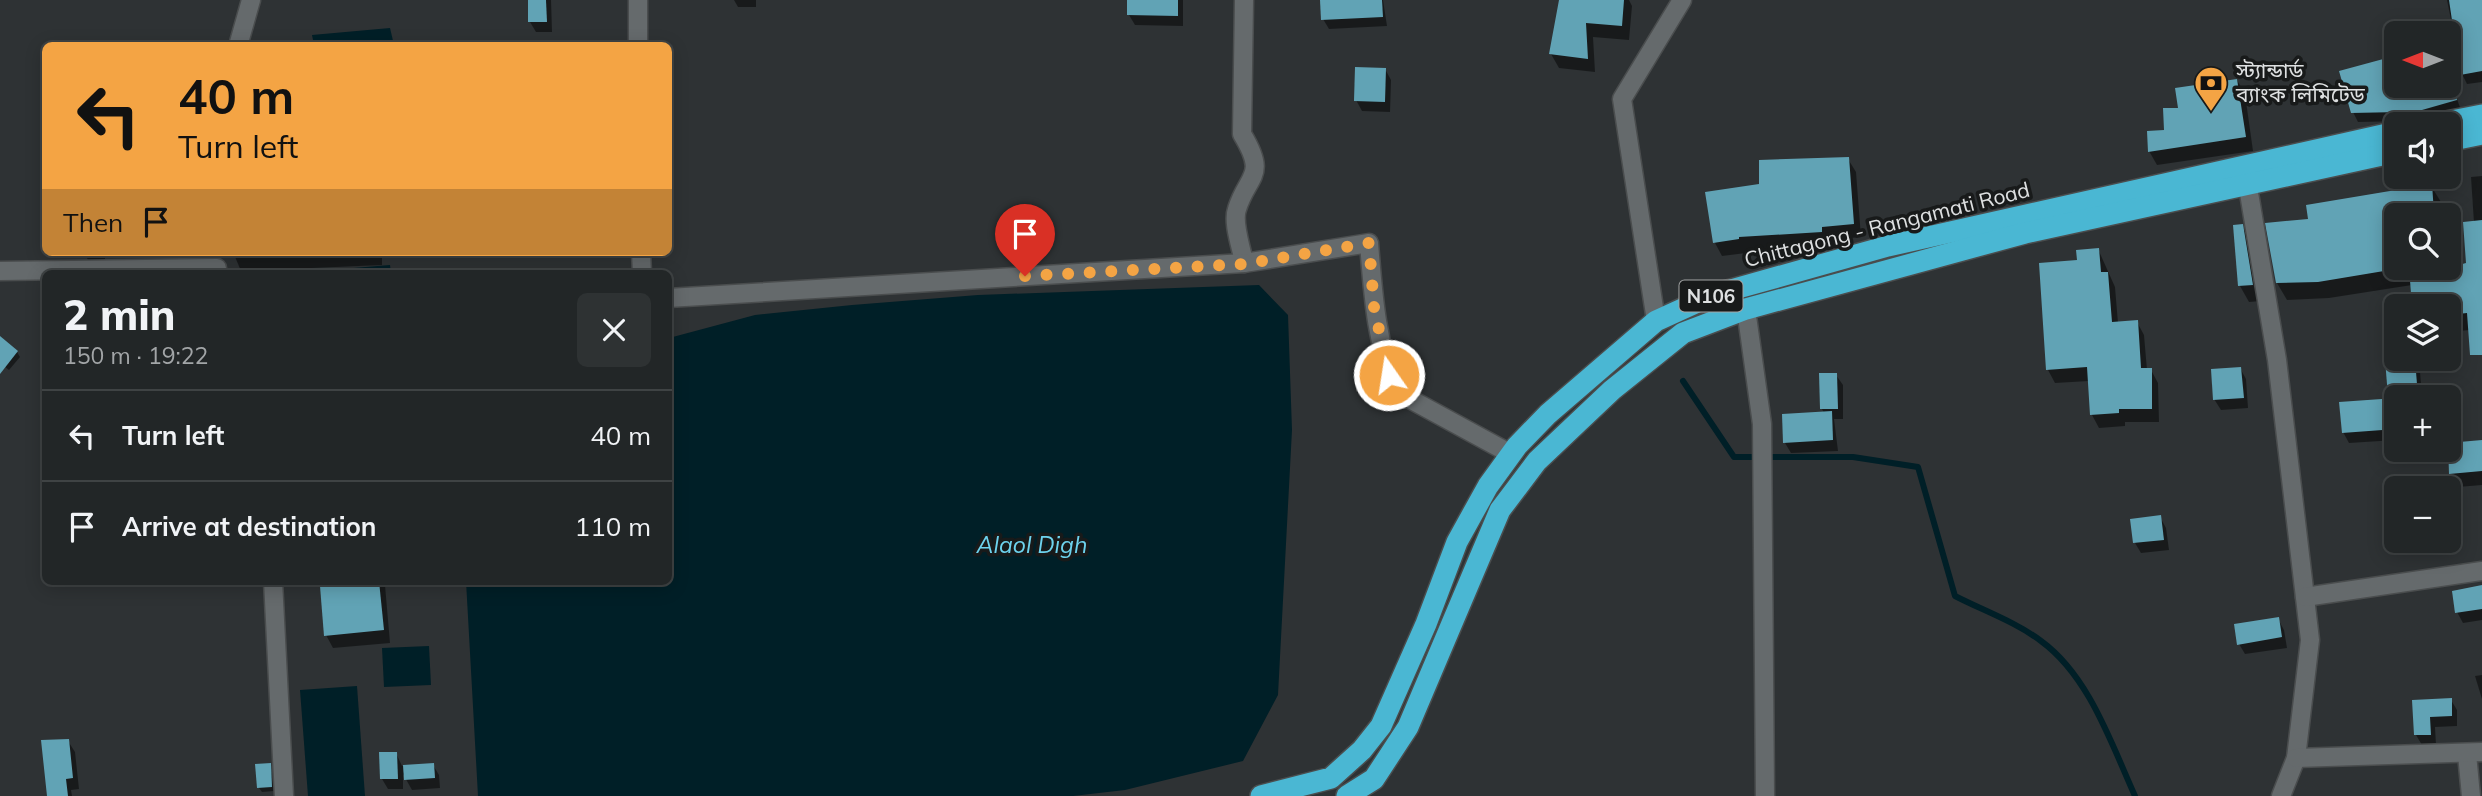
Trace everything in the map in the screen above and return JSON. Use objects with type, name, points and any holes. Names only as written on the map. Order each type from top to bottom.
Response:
[{"type":"highway","points":[[2461,119],[2482,115]]},
{"type":"highway","points":[[2461,138],[2482,134]]},
{"type":"highway","name":"Chittagong - Rangamati Road","points":[[1261,796],[1331,778],[1362,750],[1381,726],[1426,624],[1457,541],[1483,494],[1511,454],[1548,414],[1656,321],[1713,295],[1888,246],[2384,135]]},
{"type":"highway","name":"Chittagong - Rangamati Road","points":[[1347,796],[1374,779],[1408,727],[1500,510],[1537,461],[1612,390],[1683,333],[1746,309],[2025,233],[2384,155]]},
{"type":"street","points":[[239,42],[251,0]]},
{"type":"street","points":[[638,0],[638,42]]},
{"type":"street","points":[[1244,0],[1242,134],[1254,153],[1254,179],[1236,211],[1244,264]]},
{"type":"street","points":[[1656,321],[1622,99],[1682,0]]},
{"type":"street","points":[[2249,193],[2277,360],[2310,640],[2296,758],[2281,796]]},
{"type":"street","points":[[672,298],[1244,264],[1369,243],[1374,307],[1389,375],[1397,392],[1511,454]]},
{"type":"street","points":[[0,271],[220,264]]},
{"type":"street","points":[[1746,309],[1762,424],[1765,796]]},
{"type":"street","points":[[2305,597],[2482,571]]},
{"type":"street","points":[[273,585],[281,680],[284,796]]},
{"type":"street","points":[[2296,758],[2475,753],[2470,796]]},
{"type":"water","points":[[390,28],[393,42],[313,42],[312,35]]},
{"type":"water","points":[[390,265],[391,270],[329,270]]},
{"type":"water","name":"Alaol Digh","points":[[1259,285],[1288,315],[1292,430],[1278,695],[1243,761],[1125,790],[1073,796],[478,796],[466,585],[672,585],[672,337],[755,315],[978,295]]},
{"type":"water","points":[[429,646],[431,685],[384,687],[382,648]]},
{"type":"water","points":[[357,686],[365,796],[308,796],[300,690]]},
{"type":"building","points":[[528,0],[546,0],[547,22],[528,22]]},
{"type":"building","points":[[1127,0],[1178,0],[1178,16],[1127,15]]},
{"type":"building","points":[[1320,0],[1382,0],[1383,17],[1321,20]]},
{"type":"building","points":[[1559,0],[1624,0],[1622,26],[1586,23],[1588,59],[1549,54]]},
{"type":"building","points":[[2449,0],[2482,0],[2482,71],[2461,75],[2461,21],[2452,21]]},
{"type":"building","points":[[2384,59],[2384,98],[2457,100],[2415,112],[2351,113],[2339,71]]},
{"type":"building","points":[[1355,67],[1386,68],[1385,102],[1354,101]]},
{"type":"building","name":"স্ট্যান্ডার্ড ব্যাংক লিমিটেড","points":[[2237,79],[2246,137],[2148,152],[2147,131],[2164,130],[2163,108],[2178,108],[2175,88]]},
{"type":"building","points":[[1849,157],[1854,224],[1822,227],[1822,232],[1739,237],[1713,243],[1705,192],[1759,184],[1759,160]]},
{"type":"building","points":[[2402,189],[2432,189],[2433,203],[2384,203],[2384,271],[2318,282],[2276,283],[2265,223],[2308,219],[2306,205]]},
{"type":"building","points":[[2482,220],[2482,355],[2470,355],[2467,313],[2461,314],[2461,294],[2411,294],[2410,280],[2461,280],[2461,264],[2466,263],[2463,222]]},
{"type":"building","points":[[2243,224],[2253,285],[2238,286],[2233,225]]},
{"type":"building","points":[[2099,248],[2101,272],[2108,272],[2112,322],[2138,320],[2141,368],[2152,368],[2152,409],[2119,409],[2119,413],[2090,415],[2087,367],[2046,370],[2039,263],[2077,260],[2076,250]]},
{"type":"building","points":[[0,336],[18,351],[0,374]]},
{"type":"building","points":[[2241,367],[2244,398],[2213,400],[2211,369]]},
{"type":"building","points":[[2386,371],[2416,371],[2417,385],[2387,385]]},
{"type":"building","points":[[1819,373],[1837,373],[1838,409],[1820,409]]},
{"type":"building","points":[[2384,399],[2384,430],[2342,433],[2339,402]]},
{"type":"building","points":[[1832,411],[1833,440],[1783,443],[1782,414]]},
{"type":"building","points":[[2482,440],[2482,471],[2449,474],[2449,462],[2461,462],[2461,442]]},
{"type":"building","points":[[2161,515],[2164,540],[2133,543],[2130,519]]},
{"type":"building","points":[[379,585],[384,630],[324,636],[320,586]]},
{"type":"building","points":[[2482,585],[2482,609],[2455,613],[2452,591]]},
{"type":"building","points":[[2279,617],[2282,637],[2237,645],[2234,624]]},
{"type":"building","points":[[2452,698],[2452,716],[2430,717],[2431,735],[2414,735],[2412,700]]},
{"type":"building","points":[[69,739],[73,778],[66,779],[68,796],[47,796],[41,740]]},
{"type":"building","points":[[379,752],[397,752],[398,779],[380,779]]},
{"type":"building","points":[[271,763],[272,787],[257,788],[255,764]]},
{"type":"building","points":[[434,763],[435,778],[404,780],[403,765]]},
{"type":"waterway","points":[[1683,381],[1734,457],[1853,457],[1918,467],[1955,596],[2021,628],[2058,656],[2086,691],[2135,796]]},
{"type":"place","name":"স্ট্যান্ডার্ড ব্যাংক লিমিটেড","points":[[2211,113]]},
{"type":"route","points":[[1025,276],[1244,264],[1369,243],[1374,307],[1389,375]]}]
